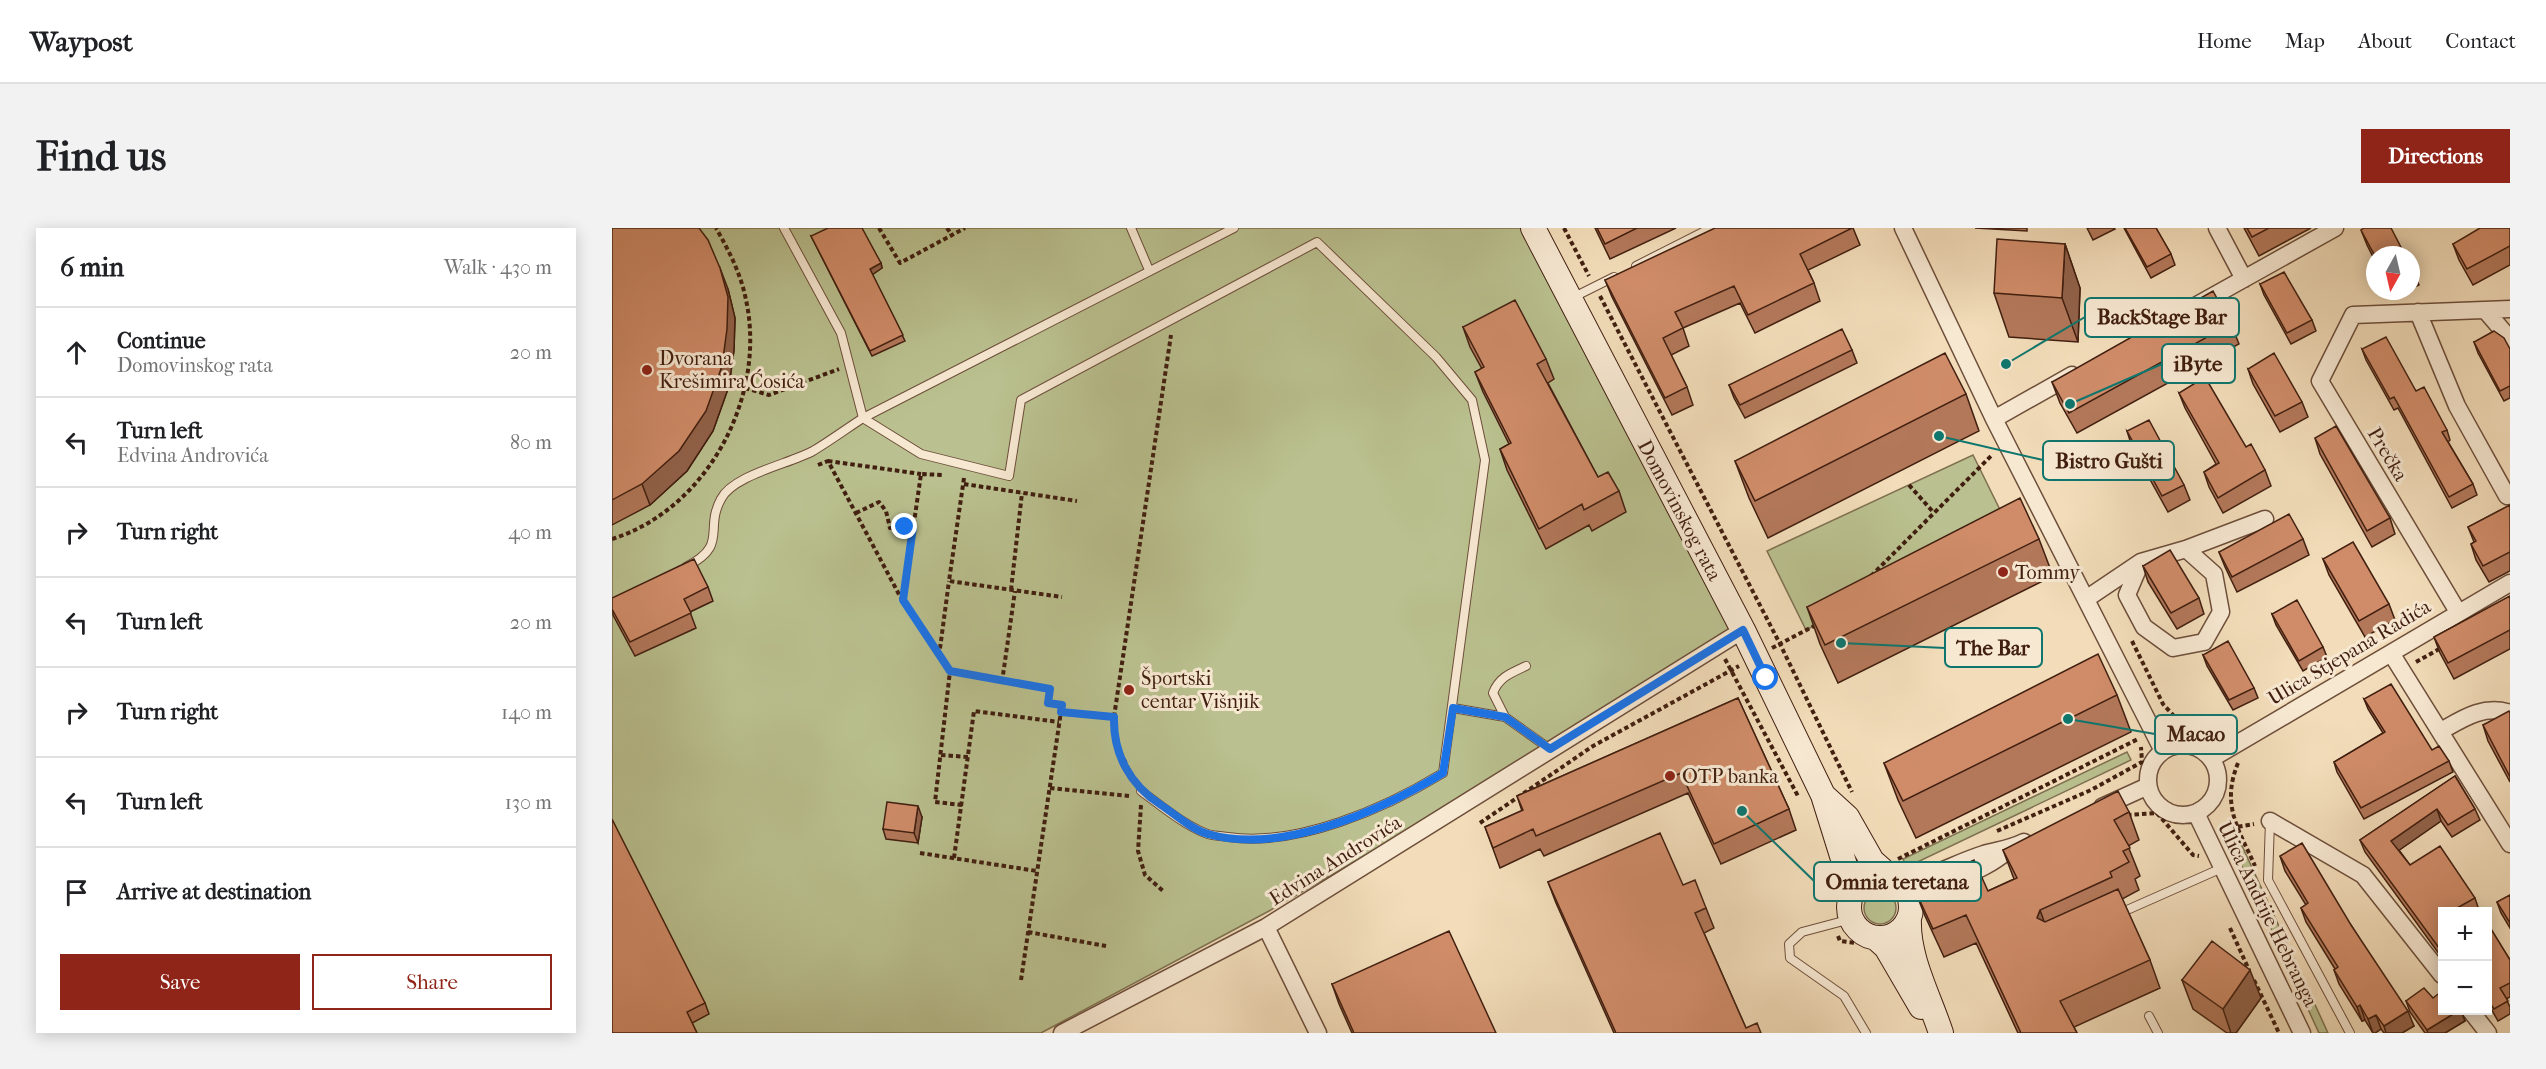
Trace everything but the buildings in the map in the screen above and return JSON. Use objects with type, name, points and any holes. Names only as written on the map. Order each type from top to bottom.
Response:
[{"type":"main road","name":"Domovinskog rata","points":[[1533,228],[1743,630],[1853,891]]},
{"type":"main road","name":"Domovinskog rata","points":[[1813,800],[1847,817],[1872,861],[1895,868]]},
{"type":"main road","points":[[1895,868],[1910,898],[1908,938],[1940,1030],[1914,1000],[1886,947],[1876,938],[1843,921],[1849,900],[1859,884],[1895,868]]},
{"type":"main road","points":[[1876,938],[1896,934],[1910,913]]},
{"type":"street","points":[[1904,228],[1994,419],[2163,750]]},
{"type":"street","points":[[2217,228],[2244,279]]},
{"type":"street","points":[[2184,312],[2335,228]]},
{"type":"street","points":[[2507,496],[2457,406],[2418,312],[2510,309]]},
{"type":"street","points":[[2485,310],[2510,339]]},
{"type":"street","name":"Prečka","points":[[2418,312],[2353,315],[2320,381],[2457,612]]},
{"type":"street","points":[[1994,419],[2084,369]]},
{"type":"street","points":[[2086,599],[2141,562],[2186,549],[2265,519]]},
{"type":"street","points":[[2141,562],[2127,595],[2144,627],[2173,648],[2204,642],[2221,612],[2214,574],[2186,549]]},
{"type":"street","name":"Ulica Stjepana Radića","points":[[2211,759],[2457,612],[2510,583]]},
{"type":"street","name":"Edvina Androvića","points":[[1062,1033],[1266,927],[1743,630]]},
{"type":"street","points":[[2391,653],[2440,731],[2504,823],[2510,844]]},
{"type":"street","points":[[2440,731],[2475,712],[2502,710],[2510,713]]},
{"type":"street","points":[[2184,745],[2194,747],[2211,759],[2218,779],[2217,790],[2205,808],[2196,813],[2175,815],[2157,805],[2148,786],[2150,766],[2163,750],[2184,745]]},
{"type":"street","points":[[2090,812],[2148,786]]},
{"type":"street","name":"Ulica Andrije Hebranga","points":[[2196,813],[2302,1033]]},
{"type":"street","points":[[2270,821],[2363,875],[2438,970]]},
{"type":"street","points":[[1895,868],[1917,881],[1983,854],[2009,849],[2040,835]]},
{"type":"street","points":[[1910,913],[1924,895],[1993,863],[2009,849]]},
{"type":"street","points":[[1266,927],[1318,1033]]},
{"type":"street","points":[[2473,1015],[2488,1033]]},
{"type":"lane","points":[[784,228],[841,333],[863,418],[921,454],[1009,476],[1021,400],[1317,242],[1436,357],[1472,400],[1485,460],[1443,773],[1416,789],[1372,809],[1304,832],[1251,841],[1206,834],[1140,791]]},
{"type":"lane","points":[[1131,228],[1149,270]]},
{"type":"lane","points":[[681,569],[700,559],[715,541],[715,519],[721,498],[742,480],[786,464],[814,450],[863,418],[1234,228]]},
{"type":"lane","points":[[1570,299],[1711,228]]},
{"type":"lane","points":[[1505,717],[1493,693],[1496,684],[1503,677],[1526,666]]},
{"type":"lane","points":[[1453,708],[1505,717],[1550,749]]},
{"type":"lane","points":[[2270,821],[2268,880],[2350,1033]]},
{"type":"lane","points":[[2107,920],[2222,868]]},
{"type":"lane","points":[[1843,921],[1802,932],[1790,944],[1790,958],[1844,996],[1866,1033]]},
{"type":"lane","points":[[2149,1016],[2158,1033]]},
{"type":"path","points":[[612,539],[624,536],[667,510],[703,476],[729,435],[745,388],[750,344],[746,300],[733,258],[716,228]]},
{"type":"path","points":[[879,228],[900,263],[965,228]]},
{"type":"path","points":[[947,228],[952,235]]},
{"type":"path","points":[[1564,228],[1780,644],[1854,794]]},
{"type":"path","points":[[1140,791],[1117,747],[1114,738],[1114,717],[1173,319]]},
{"type":"path","points":[[745,388],[769,395],[848,365]]},
{"type":"path","points":[[1870,577],[2006,440]]},
{"type":"path","points":[[828,461],[903,600],[950,671],[1050,689],[1048,703],[1062,705],[1021,980]]},
{"type":"path","points":[[807,469],[828,461],[921,474],[965,475],[939,656]]},
{"type":"path","points":[[903,600],[921,474]]},
{"type":"path","points":[[964,484],[1077,501]]},
{"type":"path","points":[[1908,485],[1934,513]]},
{"type":"path","points":[[1002,682],[1022,493]]},
{"type":"path","points":[[856,513],[879,502],[886,511],[890,528],[913,527]]},
{"type":"path","points":[[949,581],[1062,597]]},
{"type":"path","points":[[1480,823],[1593,746],[1817,624]]},
{"type":"path","points":[[2132,640],[2163,704],[2193,737],[2212,738]]},
{"type":"path","points":[[2402,670],[2443,647]]},
{"type":"path","points":[[1731,670],[1813,800]]},
{"type":"path","points":[[950,671],[935,802],[962,805]]},
{"type":"path","points":[[954,858],[974,711],[1059,723]]},
{"type":"path","points":[[1061,712],[1114,717]]},
{"type":"path","points":[[1996,832],[2091,790],[2142,762],[2141,737],[2137,728]]},
{"type":"path","points":[[1895,868],[2141,737]]},
{"type":"path","points":[[941,755],[968,757]]},
{"type":"path","points":[[2237,827],[2228,798],[2237,764],[2246,758]]},
{"type":"path","points":[[1050,788],[1141,798],[1138,851],[1145,875],[1163,891]]},
{"type":"path","points":[[2124,816],[2157,813],[2193,855],[2200,856]]},
{"type":"path","points":[[920,853],[1037,871]]},
{"type":"path","points":[[2225,917],[2279,1033]]},
{"type":"path","points":[[1840,941],[1843,921]]},
{"type":"path","points":[[1028,932],[1106,946]]},
{"type":"green space","name":"Športski centar Višnjik","points":[[612,228],[1533,228],[1743,630],[1550,749],[1269,911],[1041,1033],[612,1033]]},
{"type":"green space","points":[[1973,455],[2008,526],[1806,630],[1767,551]]},
{"type":"green space","points":[[2127,752],[2131,760],[1907,867],[1903,859]]},
{"type":"green space","points":[[2238,837],[2328,1033],[2319,1033],[2230,840]]},
{"type":"green space","points":[[1880,892],[1891,897],[1896,908],[1891,919],[1880,924],[1869,919],[1864,908],[1869,897]]},
{"type":"place","name":"BackStage Bar","points":[[2006,364]]},
{"type":"place","name":"Dvorana Krešimira Ćosića","points":[[647,370]]},
{"type":"place","name":"iByte","points":[[2070,404]]},
{"type":"place","name":"Bistro Gušti","points":[[1939,436]]},
{"type":"place","name":"Tommy","points":[[2003,572]]},
{"type":"place","name":"The Bar","points":[[1841,643]]},
{"type":"place","name":"Športski centar Višnjik","points":[[1129,690]]},
{"type":"place","name":"Macao","points":[[2068,719]]},
{"type":"place","name":"OTP banka","points":[[1670,776]]},
{"type":"place","name":"Omnia teretana","points":[[1742,811]]},
{"type":"route","points":[[905,527],[913,527],[903,600],[950,671],[1050,689],[1048,703],[1062,705],[1061,712],[1114,717],[1114,738],[1120,755],[1140,791],[1206,834],[1251,841],[1304,832],[1372,809],[1416,789],[1443,773],[1453,708],[1505,717],[1550,749],[1743,630],[1766,678]]}]
